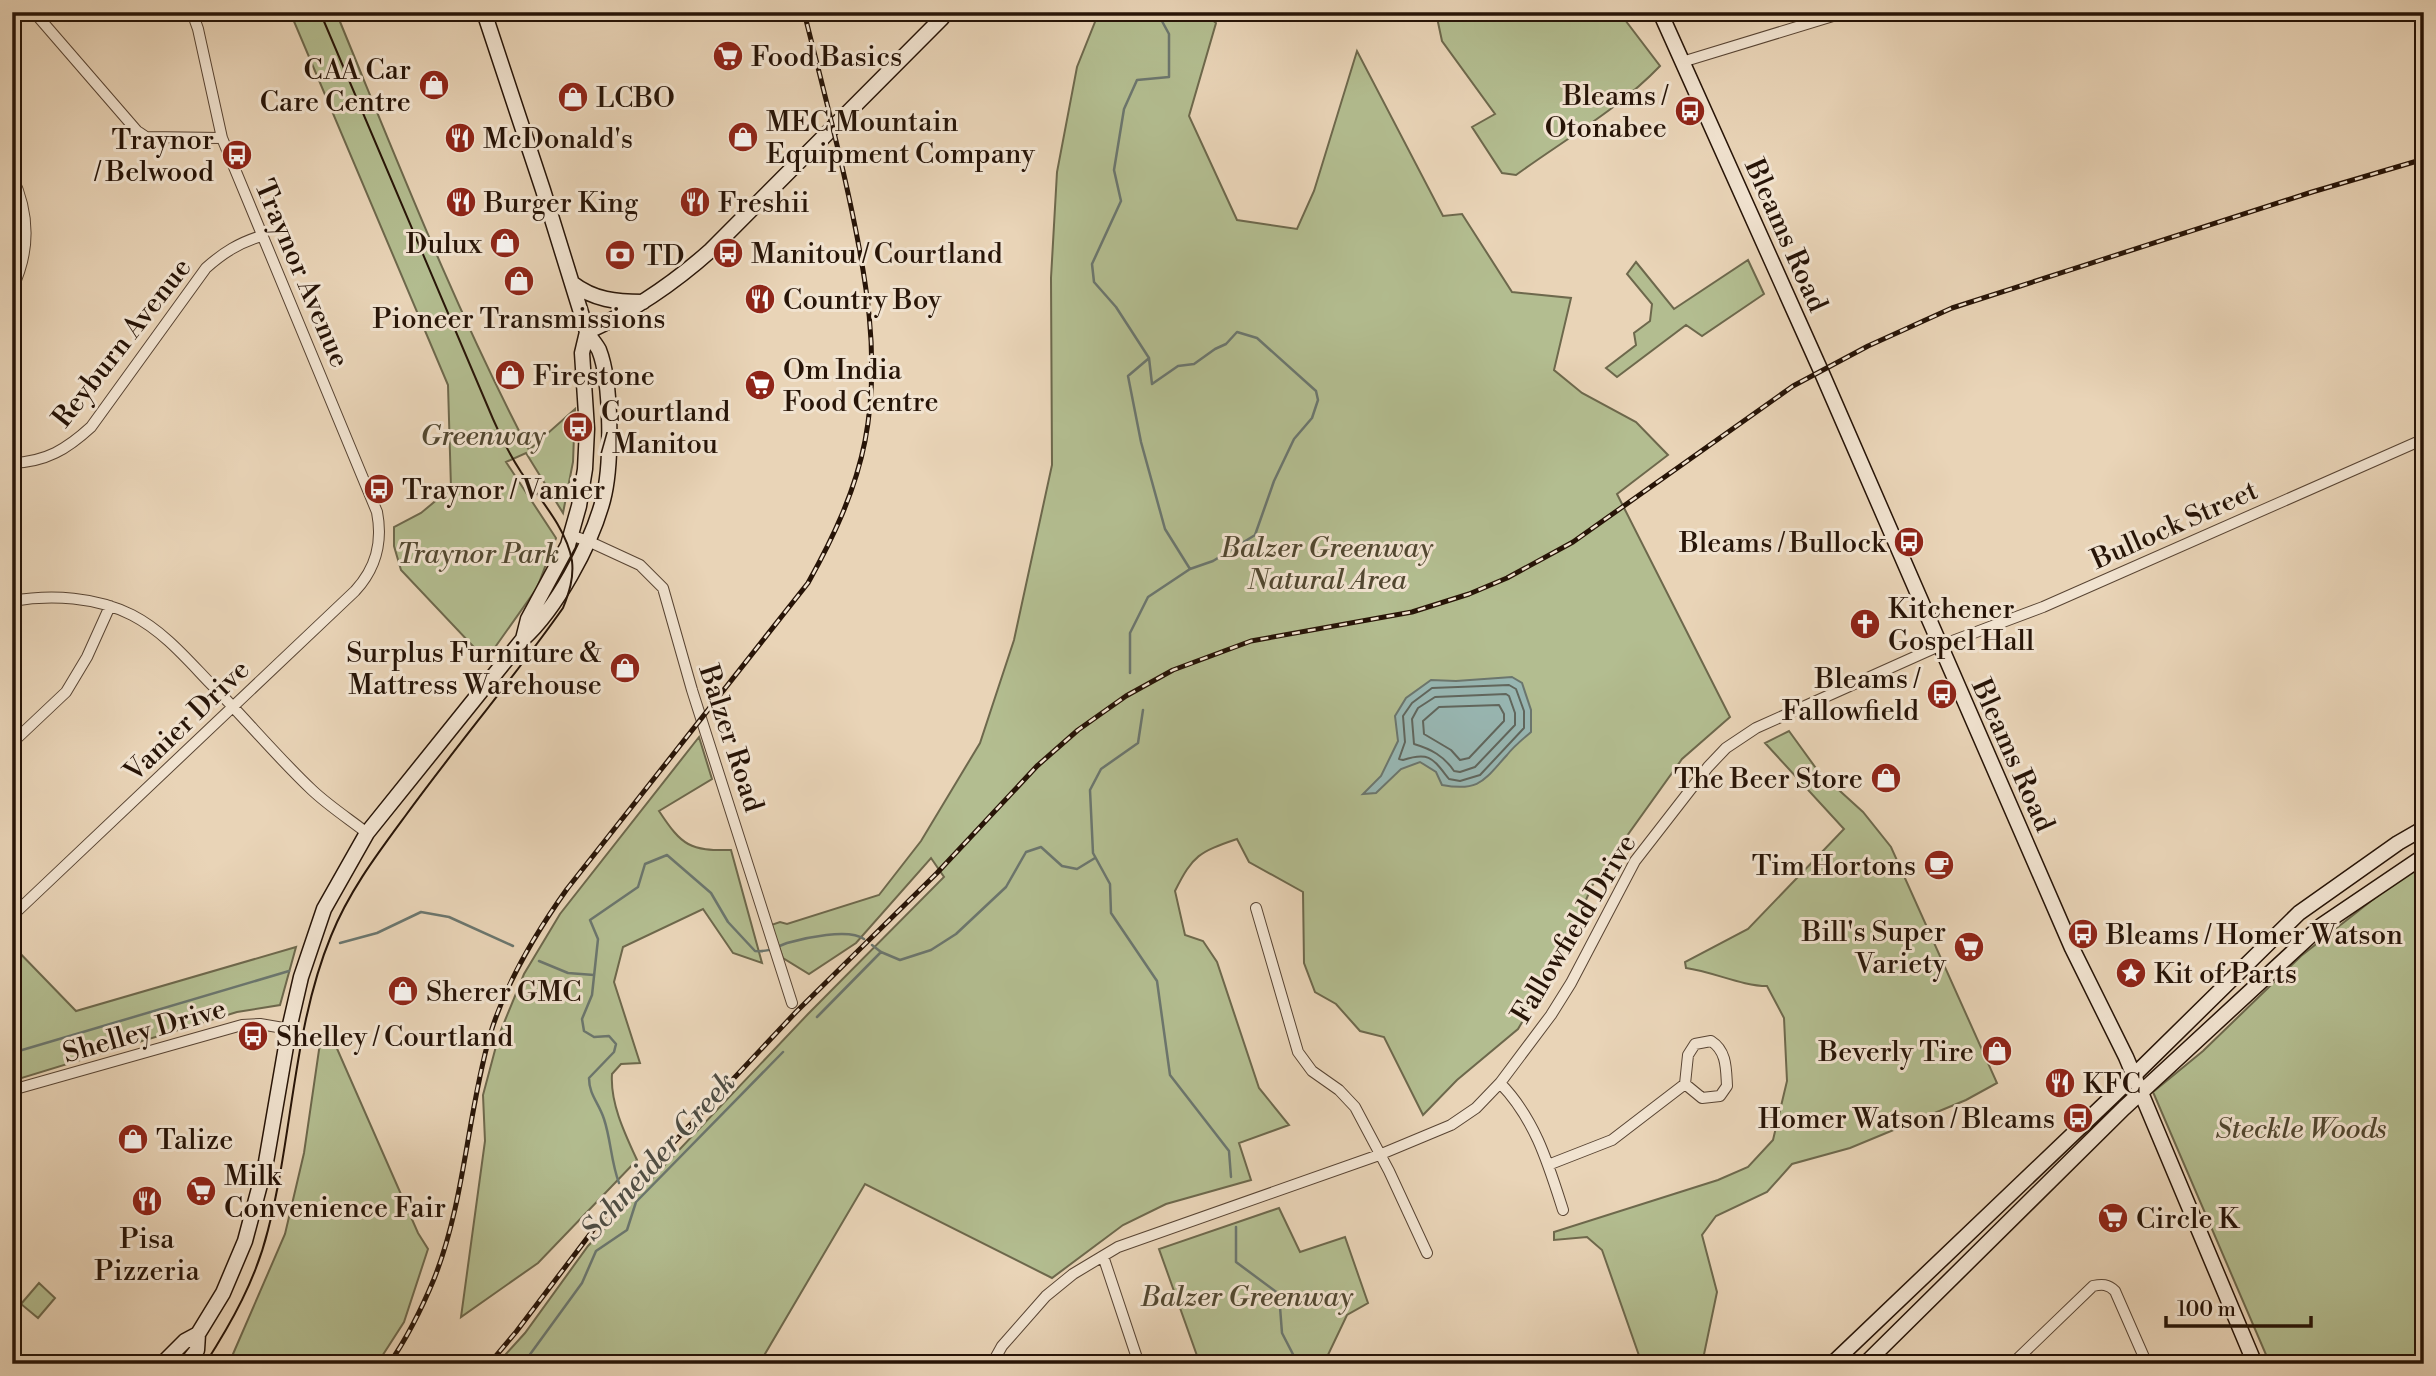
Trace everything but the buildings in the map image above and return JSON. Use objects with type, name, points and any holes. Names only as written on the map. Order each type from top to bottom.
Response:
[{"type":"main road","points":[[187,1364],[197,1350],[198,1334],[223,1293],[254,1215],[300,977],[324,909],[367,833],[523,639],[537,626],[565,584],[588,541],[603,500],[610,420],[599,351],[587,332],[484,12]]},
{"type":"main road","name":"Bleams Road","points":[[1660,12],[1821,371],[2066,935],[2133,1076],[2255,1364]]},
{"type":"main road","points":[[523,639],[528,619],[568,545],[579,506],[585,469],[587,429],[582,353],[587,332],[644,302],[680,278],[947,14]]},
{"type":"main road","points":[[572,283],[590,295],[607,300],[644,302]]},
{"type":"main road","points":[[1832,1364],[2299,913],[2398,842],[2424,828]]},
{"type":"main road","points":[[1865,1364],[2140,1094],[2322,925],[2424,856]]},
{"type":"main road","points":[[162,1364],[185,1341],[198,1334]]},
{"type":"street","points":[[33,12],[146,138],[222,138]]},
{"type":"street","name":"Traynor Avenue","points":[[192,12],[222,138],[377,512],[379,548]]},
{"type":"street","points":[[1682,62],[1846,12]]},
{"type":"street","points":[[12,176],[22,196],[26,237],[21,270],[12,289]]},
{"type":"street","name":"Reyburn Avenue","points":[[12,463],[48,457],[69,447],[91,427],[206,268],[231,248],[261,236]]},
{"type":"street","name":"Bullock Street","points":[[1940,646],[2043,607],[2424,439]]},
{"type":"street","name":"Balzer Road","points":[[570,536],[588,541],[640,565],[663,588],[692,690],[792,1003]]},
{"type":"street","name":"Vanier Drive","points":[[12,916],[363,581],[374,565],[379,548]]},
{"type":"street","points":[[12,601],[65,598],[110,606],[134,616],[163,635],[312,790],[367,833]]},
{"type":"street","points":[[12,743],[66,692],[87,657],[110,606]]},
{"type":"street","name":"Fallowfield Drive","points":[[992,1364],[1002,1346],[1046,1296],[1073,1274],[1118,1247],[1165,1228],[1378,1155],[1451,1125],[1476,1108],[1500,1083],[1571,983],[1635,861],[1708,767],[1726,748],[1756,728],[1940,646]]},
{"type":"street","points":[[1256,908],[1298,1052],[1312,1071],[1349,1100],[1389,1171],[1427,1253]]},
{"type":"street","name":"Shelley Drive","points":[[12,1090],[242,1024],[289,1029]]},
{"type":"street","points":[[1548,1165],[1612,1140],[1685,1084],[1688,1055],[1695,1044],[1711,1041],[1718,1045],[1726,1068],[1727,1086],[1720,1096],[1702,1097],[1685,1084]]},
{"type":"street","points":[[1500,1083],[1528,1117],[1563,1210]]},
{"type":"street","points":[[1102,1256],[1139,1364]]},
{"type":"street","points":[[2012,1364],[2093,1286],[2100,1284],[2115,1291],[2147,1364]]},
{"type":"green space","points":[[290,12],[336,12],[451,288],[529,450],[575,409],[573,462],[563,513],[526,453],[506,462],[556,538],[537,588],[486,660],[401,570],[394,546],[394,527],[421,513],[451,488],[448,385]]},
{"type":"green space","name":"Balzer Greenway Natural Area","points":[[1099,12],[1203,12],[1216,23],[1189,116],[1237,220],[1297,229],[1314,191],[1357,51],[1443,216],[1462,214],[1512,292],[1571,298],[1554,370],[1582,393],[1636,422],[1668,455],[1617,494],[1730,717],[1682,759],[1594,882],[1557,964],[1518,1029],[1457,1080],[1423,1115],[1384,1037],[1360,1031],[1336,1004],[1315,992],[1304,963],[1303,892],[1249,862],[1237,839],[1198,856],[1175,891],[1185,935],[1203,941],[1217,962],[1259,1088],[1289,1125],[1239,1143],[1251,1180],[1166,1204],[1123,1225],[1052,1278],[865,1184],[759,1364],[497,1364],[525,1333],[588,1246],[808,1014],[944,877],[931,858],[856,943],[809,974],[783,958],[771,925],[780,922],[787,924],[879,895],[921,841],[980,743],[1014,640],[1052,465],[1051,278],[1057,172],[1077,67]]},
{"type":"green space","points":[[1619,12],[1660,66],[1609,110],[1516,175],[1502,173],[1472,127],[1495,114],[1442,41],[1436,13]]},
{"type":"green space","points":[[1748,260],[1764,294],[1702,336],[1686,325],[1617,377],[1606,368],[1636,345],[1634,333],[1650,321],[1652,304],[1627,274],[1636,262],[1674,309]]},
{"type":"green space","points":[[1789,731],[1818,771],[1863,812],[1891,847],[1997,1083],[1966,1100],[1850,1148],[1792,1164],[1767,1192],[1716,1216],[1702,1235],[1717,1292],[1702,1364],[1642,1364],[1602,1250],[1587,1237],[1554,1240],[1554,1232],[1718,1180],[1748,1167],[1773,1140],[1787,1081],[1784,1018],[1767,986],[1748,984],[1686,968],[1685,962],[1748,929],[1844,829],[1765,743]]},
{"type":"green space","points":[[699,737],[712,779],[659,811],[674,832],[688,844],[706,849],[731,850],[762,963],[733,953],[703,909],[623,947],[614,982],[640,1063],[621,1064],[612,1074],[612,1085],[619,1118],[637,1160],[538,1263],[461,1317],[485,1141],[483,1095],[499,1035],[524,974],[560,914]]},
{"type":"green space","name":"Steckle Woods","points":[[2424,862],[2424,1364],[2270,1364],[2153,1092],[2203,1051],[2301,956]]},
{"type":"green space","points":[[12,945],[76,1011],[296,947],[280,1005],[237,1012],[12,1081]]},
{"type":"green space","points":[[323,1038],[335,1044],[418,1233],[428,1249],[404,1322],[377,1364],[248,1364],[233,1354],[285,1234],[304,1153],[320,1043]]},
{"type":"green space","name":"Balzer Greenway","points":[[1279,1208],[1300,1252],[1345,1237],[1368,1303],[1347,1315],[1326,1359],[1328,1364],[1200,1364],[1159,1249]]},
{"type":"green space","points":[[39,1283],[55,1298],[38,1318],[21,1304]]},
{"type":"water","points":[[1512,677],[1522,683],[1531,710],[1531,732],[1480,782],[1465,787],[1442,785],[1436,772],[1420,762],[1401,769],[1376,793],[1363,794],[1381,776],[1398,741],[1395,716],[1406,698],[1431,680]]},
{"type":"waterway","points":[[1130,673],[1130,633],[1148,597],[1190,569],[1213,561],[1255,535],[1274,481],[1294,439],[1312,418],[1318,400],[1316,391],[1257,338],[1237,332],[1226,344],[1194,364],[1178,366],[1152,384],[1149,358],[1116,307],[1094,282],[1092,264],[1121,201],[1114,170],[1124,109],[1137,80],[1169,77],[1169,34],[1157,12]]},
{"type":"waterway","name":"Schneider Creek","points":[[1148,359],[1128,376],[1141,442],[1165,529],[1190,569]]},
{"type":"waterway","points":[[1143,710],[1138,743],[1101,769],[1090,790],[1093,853],[1110,884],[1111,913],[1157,981],[1170,1075],[1229,1151],[1231,1177]]},
{"type":"waterway","name":"Schneider Creek","points":[[872,945],[900,960],[931,950],[956,934],[1006,887],[1026,852],[1041,847],[1062,866],[1077,869],[1095,858]]},
{"type":"waterway","name":"Schneider Creek","points":[[619,1183],[606,1127],[589,1078],[614,1052],[616,1044],[609,1036],[594,1037],[584,1031],[582,1019],[592,995],[598,939],[590,920],[638,887],[645,864],[667,855],[711,893],[728,922],[755,951],[826,935],[848,934],[864,939]]},
{"type":"waterway","points":[[340,943],[377,933],[421,912],[449,917],[513,946]]},
{"type":"waterway","name":"Schneider Creek","points":[[817,1017],[881,952]]},
{"type":"waterway","points":[[539,961],[568,973],[594,975]]},
{"type":"waterway","points":[[12,1053],[289,971]]},
{"type":"waterway","name":"Schneider Creek","points":[[523,1364],[582,1283],[596,1251],[627,1230],[636,1202],[783,1052]]},
{"type":"waterway","points":[[1236,1227],[1236,1262],[1279,1294],[1282,1333],[1298,1364]]},
{"type":"tram line","points":[[205,1364],[242,1300],[263,1248],[276,1194],[309,1007],[318,971],[338,919],[385,844],[563,608],[572,573],[572,561],[564,537],[517,466],[496,426],[320,12]]},
{"type":"railway","points":[[389,1364],[419,1312],[444,1249],[453,1219],[490,1035],[504,996],[522,959],[567,889],[808,583],[834,532],[861,460],[870,410],[872,379],[866,286],[848,193],[804,12]]},
{"type":"railway","points":[[489,1364],[600,1221],[796,1012],[937,873],[1037,766],[1078,730],[1126,696],[1173,670],[1251,641],[1412,612],[1469,594],[1507,578],[1573,542],[1793,386],[1868,346],[1952,308],[2312,192],[2424,159]]},
{"type":"place","name":"Food Basics","points":[[728,56]]},
{"type":"place","name":"CAA Car Care Centre","points":[[434,85]]},
{"type":"place","name":"LCBO","points":[[573,97]]},
{"type":"place","name":"Bleams / Otonabee","points":[[1690,111]]},
{"type":"place","name":"MEC Mountain Equipment Company","points":[[743,137]]},
{"type":"place","name":"McDonald's","points":[[460,138]]},
{"type":"place","name":"Traynor / Belwood","points":[[237,155]]},
{"type":"place","name":"Burger King","points":[[461,202]]},
{"type":"place","name":"Freshii","points":[[695,202]]},
{"type":"place","name":"Dulux","points":[[505,243]]},
{"type":"place","name":"Manitou / Courtland","points":[[728,253]]},
{"type":"place","name":"TD","points":[[620,255]]},
{"type":"place","name":"Pioneer Transmissions","points":[[519,281]]},
{"type":"place","name":"Country Boy","points":[[760,299]]},
{"type":"place","name":"Firestone","points":[[510,375]]},
{"type":"place","name":"Om India Food Centre","points":[[760,385]]},
{"type":"place","name":"Courtland / Manitou","points":[[578,427]]},
{"type":"place","name":"Traynor / Vanier","points":[[379,489]]},
{"type":"place","name":"Bleams / Bullock","points":[[1909,542]]},
{"type":"place","name":"Kitchener Gospel Hall","points":[[1865,624]]},
{"type":"place","name":"Surplus Furniture & Mattress Warehouse","points":[[625,668]]},
{"type":"place","name":"Bleams / Fallowfield","points":[[1942,694]]},
{"type":"place","name":"The Beer Store","points":[[1886,778]]},
{"type":"place","name":"Tim Hortons","points":[[1939,865]]},
{"type":"place","name":"Bleams / Homer Watson","points":[[2083,934]]},
{"type":"place","name":"Bill's Super Variety","points":[[1969,947]]},
{"type":"place","name":"Kit of Parts","points":[[2131,973]]},
{"type":"place","name":"Sherer GMC","points":[[403,991]]},
{"type":"place","name":"Shelley / Courtland","points":[[253,1036]]},
{"type":"place","name":"Beverly Tire","points":[[1997,1051]]},
{"type":"place","name":"KFC","points":[[2060,1083]]},
{"type":"place","name":"Homer Watson / Bleams","points":[[2078,1118]]},
{"type":"place","name":"Talize","points":[[133,1139]]},
{"type":"place","name":"Milk Convenience Fair","points":[[201,1191]]},
{"type":"place","name":"Pisa Pizzeria","points":[[147,1201]]},
{"type":"place","name":"Circle K","points":[[2113,1218]]},
{"type":"park label","name":"Greenway","points":[[483,435]]},
{"type":"park label","name":"Traynor Park","points":[[478,553]]}]
